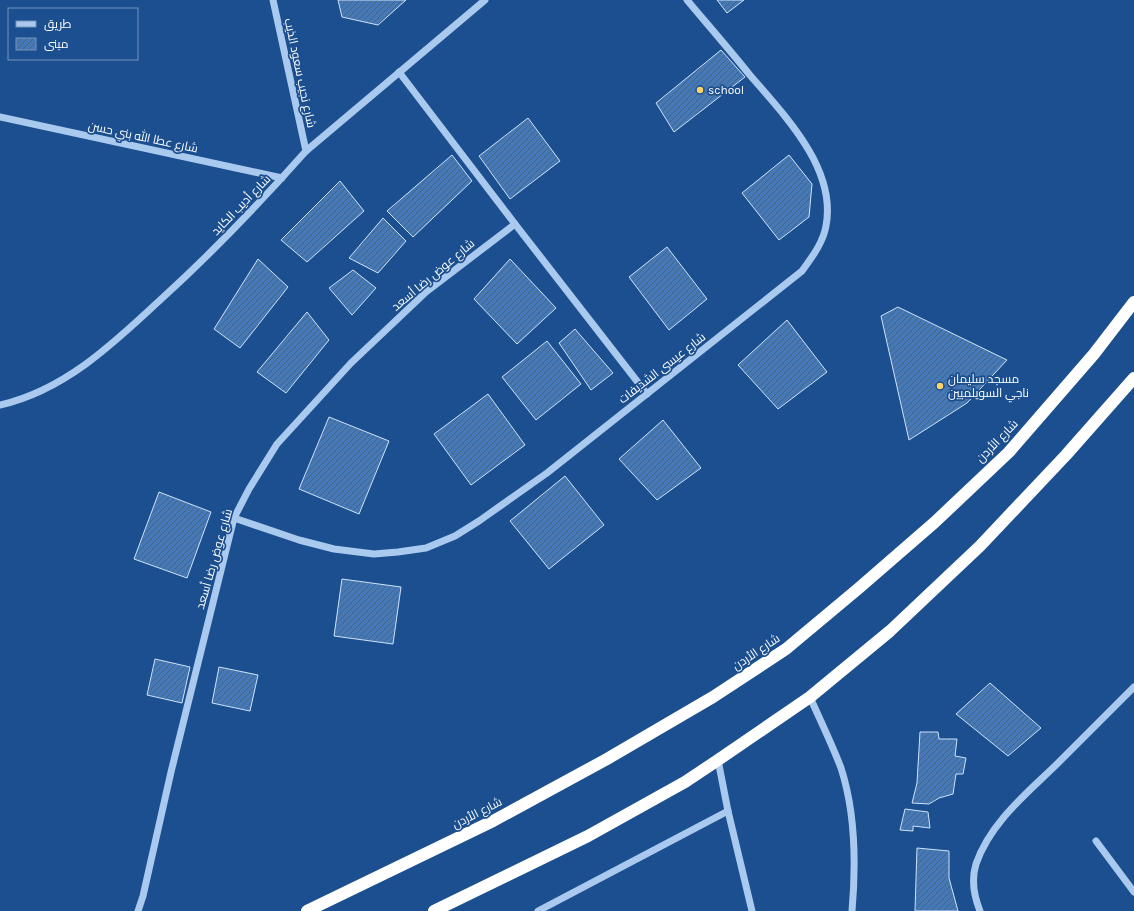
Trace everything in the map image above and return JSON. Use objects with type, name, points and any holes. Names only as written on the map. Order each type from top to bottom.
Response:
[{"type":"highway","name":"شارع الأردن","points":[[307,911],[494,821],[607,759],[713,697],[786,649],[935,522],[1009,452],[1094,354],[1134,302]]},
{"type":"highway","points":[[434,911],[588,836],[684,782],[810,697],[890,631],[980,546],[1066,455],[1134,378]]},
{"type":"street","name":"شارع نجيب سعود الذيب","points":[[273,0],[306,151]]},
{"type":"street","name":"شارع أديب الكايد","points":[[0,405],[14,402],[41,392],[85,364],[130,328],[198,266],[306,151],[485,0]]},
{"type":"street","name":"شارع عيسى الشديفات","points":[[234,518],[299,540],[334,548],[374,554],[426,548],[455,536],[479,522],[547,473],[802,271],[819,248],[826,226],[828,200],[819,169],[796,129],[687,0]]},
{"type":"street","points":[[399,72],[647,394]]},
{"type":"street","name":"شارع عطا الله بني حسن","points":[[0,117],[282,178]]},
{"type":"street","name":"شارع عوض رضا أسعد","points":[[138,911],[142,901],[171,772],[234,518],[248,489],[278,444],[351,363],[426,292],[515,224]]},
{"type":"street","points":[[980,911],[973,888],[976,865],[986,842],[998,824],[1022,798],[1134,687]]},
{"type":"street","points":[[810,697],[840,768],[848,795],[851,821],[854,882],[852,911]]},
{"type":"street","points":[[718,760],[728,811],[752,911]]},
{"type":"street","points":[[538,911],[728,811]]},
{"type":"street","points":[[1096,840],[1134,892]]},
{"type":"building","points":[[338,0],[406,0],[378,25],[342,17]]},
{"type":"building","points":[[717,0],[744,0],[727,13]]},
{"type":"building","name":"school","points":[[721,50],[745,77],[674,132],[656,103]]},
{"type":"building","points":[[528,118],[560,161],[510,199],[479,156]]},
{"type":"building","points":[[452,155],[472,181],[413,237],[387,211]]},
{"type":"building","points":[[789,155],[812,184],[809,217],[779,240],[742,193]]},
{"type":"building","points":[[340,181],[364,211],[307,262],[281,240]]},
{"type":"building","points":[[383,218],[406,241],[378,273],[349,258]]},
{"type":"building","points":[[667,247],[707,299],[669,330],[629,277]]},
{"type":"building","points":[[258,259],[288,287],[240,348],[214,329]]},
{"type":"building","points":[[510,259],[556,308],[517,344],[474,299]]},
{"type":"building","points":[[353,270],[376,288],[352,315],[329,288]]},
{"type":"building","name":"مسجد سليمان ناجي السويلميين","points":[[898,307],[1007,360],[967,403],[909,440],[881,316]]},
{"type":"building","points":[[307,312],[329,340],[286,393],[257,372]]},
{"type":"building","points":[[787,320],[827,372],[778,409],[738,365]]},
{"type":"building","points":[[575,329],[613,373],[591,390],[559,343]]},
{"type":"building","points":[[547,341],[581,384],[536,420],[502,377]]},
{"type":"building","points":[[488,394],[525,445],[471,485],[434,434]]},
{"type":"building","points":[[329,417],[389,441],[359,514],[299,489]]},
{"type":"building","points":[[663,420],[701,468],[657,500],[619,459]]},
{"type":"building","points":[[565,476],[604,525],[549,569],[510,521]]},
{"type":"building","points":[[159,492],[211,512],[187,578],[134,559]]},
{"type":"building","points":[[342,579],[401,587],[393,644],[334,636]]},
{"type":"building","points":[[155,659],[190,667],[182,703],[147,695]]},
{"type":"building","points":[[219,667],[258,675],[250,711],[212,703]]},
{"type":"building","points":[[990,683],[1041,728],[1008,756],[956,714]]},
{"type":"building","points":[[920,732],[938,732],[939,739],[957,739],[955,756],[966,758],[963,774],[956,774],[953,794],[939,798],[929,804],[912,803],[917,783]]},
{"type":"building","points":[[905,809],[928,812],[930,828],[913,826],[913,831],[900,830]]},
{"type":"building","points":[[917,848],[949,851],[949,878],[958,911],[915,911]]},
{"type":"place","name":"school","points":[[700,90]]},
{"type":"place","name":"مسجد سليمان ناجي السويلميين","points":[[940,386]]}]
